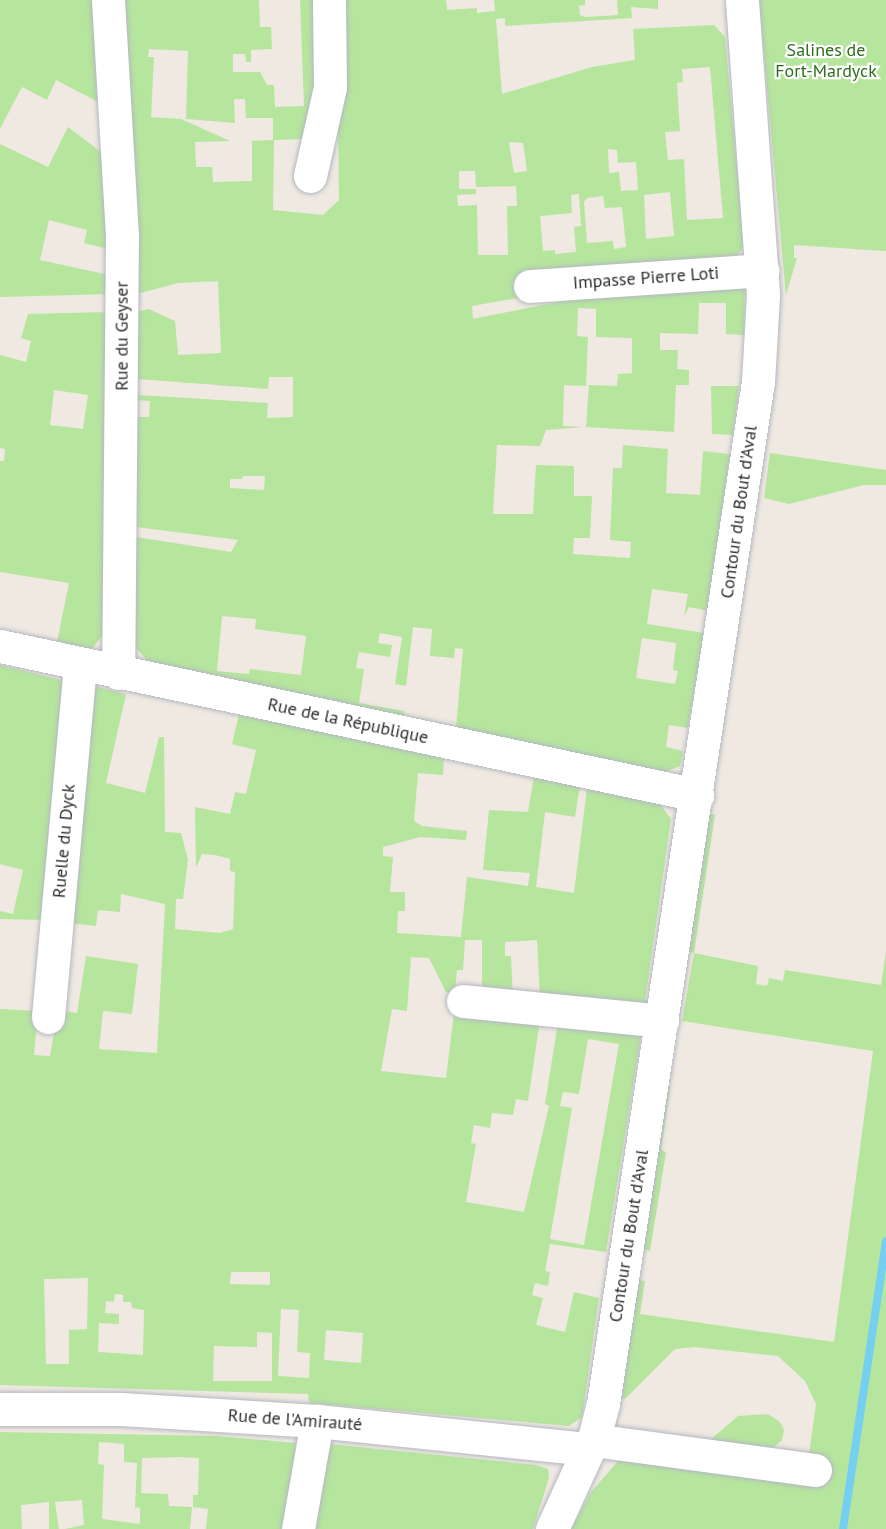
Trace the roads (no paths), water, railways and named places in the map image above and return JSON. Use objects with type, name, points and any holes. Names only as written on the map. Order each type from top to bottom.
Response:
[{"type":"street","name":"Rue du Geyser","points":[[108,0],[122,234],[117,673]]},
{"type":"street","points":[[310,176],[330,87],[329,0]]},
{"type":"street","name":"Contour du Bout d'Aval","points":[[552,1529],[591,1444],[603,1404],[758,382],[764,310],[742,0]]},
{"type":"street","name":"Impasse Pierre Loti","points":[[530,286],[762,270]]},
{"type":"street","name":"Rue de la République","points":[[0,646],[117,673],[697,795]]},
{"type":"street","name":"Ruelle du Dyck","points":[[48,1017],[80,664]]},
{"type":"street","points":[[463,1001],[662,1021]]},
{"type":"street","name":"Rue de l'Amirauté","points":[[0,1409],[121,1409],[317,1420],[591,1444],[815,1470]]},
{"type":"street","points":[[298,1529],[317,1420]]},
{"type":"waterway","points":[[843,1529],[886,1241]]},
{"type":"park label","name":"Salines de Fort-Mardyck","points":[[826,61]]}]
